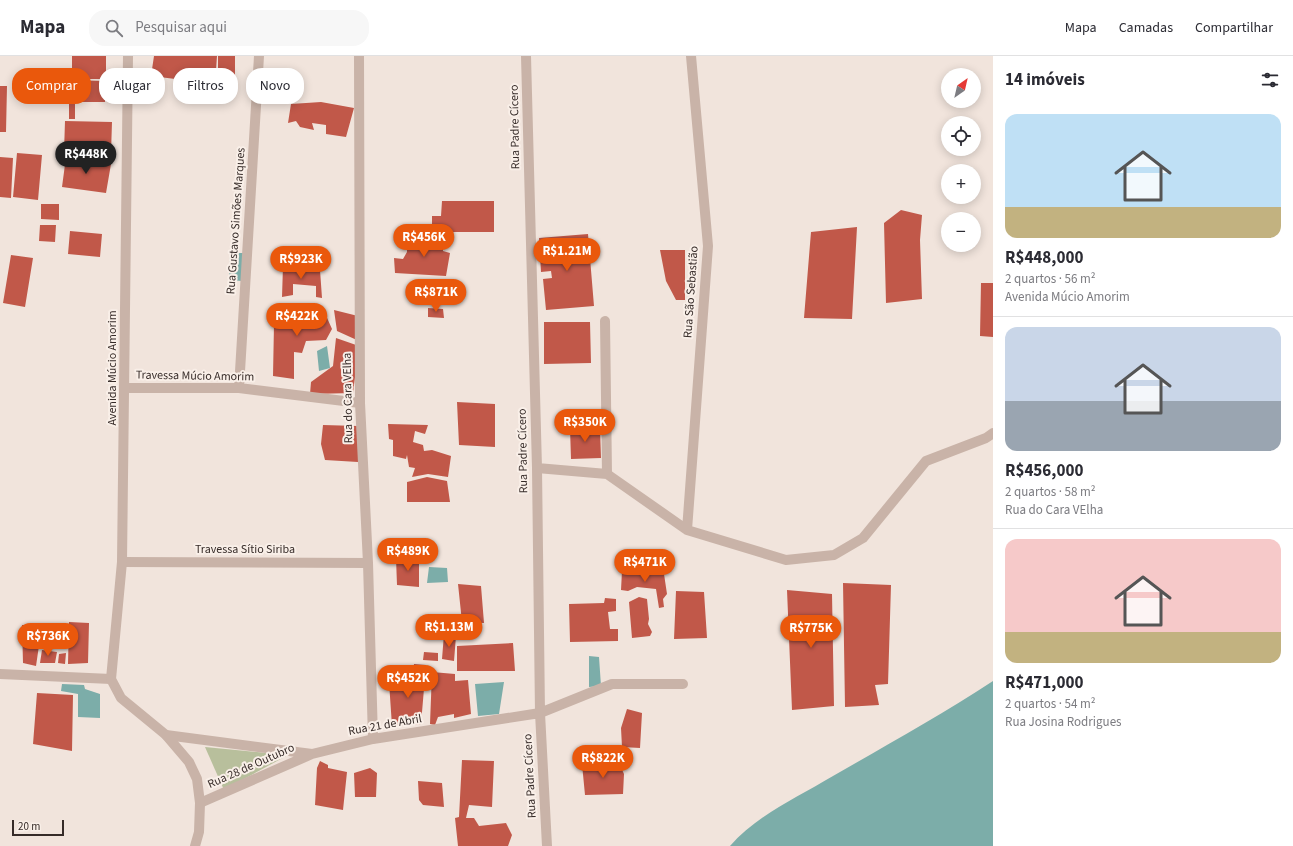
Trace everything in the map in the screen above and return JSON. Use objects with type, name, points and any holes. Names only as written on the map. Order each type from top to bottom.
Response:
[{"type":"street","name":"Avenida Múcio Amorim","points":[[111,679],[122,562],[128,56]]},
{"type":"street","name":"Rua Gustavo Simões Marques","points":[[239,388],[259,56]]},
{"type":"street","name":"Rua do Cara VElha","points":[[359,56],[360,403],[368,563],[373,739]]},
{"type":"street","name":"Rua Padre Cícero","points":[[526,56],[537,468],[540,713],[547,846]]},
{"type":"street","name":"Rua São Sebastião","points":[[687,530],[708,246],[690,56]]},
{"type":"street","points":[[605,321],[607,474]]},
{"type":"street","name":"Travessa Múcio Amorim","points":[[125,388],[239,388],[360,403]]},
{"type":"street","points":[[537,468],[607,474],[687,530],[786,560],[834,555],[863,538],[926,461],[986,438],[993,433]]},
{"type":"street","name":"Travessa Sítio Siriba","points":[[122,562],[368,563]]},
{"type":"street","points":[[0,674],[111,679],[121,698],[166,735]]},
{"type":"street","name":"Rua 21 de Abril","points":[[166,735],[312,754],[373,739],[540,713],[612,684],[683,684]]},
{"type":"street","name":"Rua 28 de Outubro","points":[[166,735],[189,762],[197,778],[200,803],[199,832],[194,846]]},
{"type":"street","name":"Rua 28 de Outubro","points":[[200,803],[312,754]]},
{"type":"green space","points":[[205,747],[288,755],[224,790]]},
{"type":"water","points":[[230,253],[245,253],[242,281],[229,280]]},
{"type":"water","points":[[327,346],[330,368],[319,371],[317,351]]},
{"type":"water","points":[[429,567],[447,568],[448,582],[427,583]]},
{"type":"water","points":[[589,656],[599,657],[601,686],[589,687]]},
{"type":"water","points":[[993,681],[993,846],[730,846],[753,825],[778,807],[914,730]]},
{"type":"water","points":[[504,682],[499,714],[478,716],[475,684]]},
{"type":"water","points":[[62,684],[84,685],[85,689],[100,694],[100,718],[78,717],[78,694],[61,691]]},
{"type":"building","points":[[72,56],[106,56],[106,68],[99,68],[99,79],[91,79],[91,68],[72,68]]},
{"type":"building","points":[[154,56],[217,56],[216,68],[173,68],[173,79],[165,78],[165,68],[152,68]]},
{"type":"building","points":[[218,56],[235,56],[235,68],[218,68]]},
{"type":"building","points":[[91,81],[99,81],[99,102],[91,102]]},
{"type":"building","points":[[0,86],[7,86],[6,132],[0,132]]},
{"type":"building","points":[[321,102],[354,108],[346,137],[326,134],[326,125],[312,123],[314,130],[300,127],[296,121],[288,123],[291,104]]},
{"type":"building","points":[[69,104],[75,104],[75,119],[69,119]]},
{"type":"building","points":[[65,121],[112,122],[111,153],[64,152]]},
{"type":"building","points":[[17,153],[42,155],[38,200],[13,197]]},
{"type":"building","points":[[0,157],[13,158],[11,198],[0,197]]},
{"type":"building","points":[[66,157],[111,164],[106,193],[62,187]]},
{"type":"building","points":[[442,201],[494,201],[494,232],[432,232],[432,216],[441,216]]},
{"type":"building","points":[[41,204],[59,204],[59,220],[41,219]]},
{"type":"building","points":[[901,210],[922,215],[920,240],[922,299],[886,303],[884,223]]},
{"type":"building","points":[[40,225],[56,225],[55,242],[39,241]]},
{"type":"building","points":[[857,227],[852,319],[804,318],[811,232]]},
{"type":"building","points":[[70,231],[102,234],[100,257],[68,254]]},
{"type":"building","points":[[588,234],[594,306],[546,310],[543,279],[552,278],[551,271],[541,272],[539,238]]},
{"type":"building","points":[[424,237],[442,238],[443,251],[450,253],[446,276],[395,273],[394,258],[403,259],[407,252],[407,239]]},
{"type":"building","points":[[660,250],[685,250],[685,300],[676,300],[666,281]]},
{"type":"building","points":[[11,255],[33,258],[25,307],[3,303]]},
{"type":"building","points":[[283,266],[320,270],[322,298],[316,297],[316,286],[293,284],[293,295],[282,297]]},
{"type":"building","points":[[981,283],[993,283],[993,337],[980,336]]},
{"type":"building","points":[[293,304],[324,311],[332,329],[326,340],[306,341],[302,353],[294,352],[294,379],[273,376],[274,324],[290,320]]},
{"type":"building","points":[[428,308],[443,309],[444,318],[428,317]]},
{"type":"building","points":[[334,310],[358,316],[359,341],[337,331]]},
{"type":"building","points":[[544,322],[590,322],[591,363],[544,364]]},
{"type":"building","points":[[336,338],[359,346],[353,393],[310,394],[311,382],[333,366]]},
{"type":"building","points":[[457,402],[495,404],[495,447],[459,445]]},
{"type":"building","points":[[388,424],[428,425],[425,434],[415,431],[413,442],[423,445],[424,451],[432,450],[451,456],[448,477],[428,474],[412,477],[415,468],[409,467],[407,455],[406,459],[393,456],[393,440],[389,439]]},
{"type":"building","points":[[323,425],[358,426],[358,462],[325,460],[321,444]]},
{"type":"building","points":[[570,428],[600,428],[601,458],[571,459]]},
{"type":"building","points":[[427,477],[447,481],[450,502],[407,502],[407,482]]},
{"type":"building","points":[[396,558],[419,560],[419,587],[397,585]]},
{"type":"building","points":[[622,571],[664,574],[667,594],[663,599],[664,607],[659,608],[656,589],[637,587],[628,591],[621,590]]},
{"type":"building","points":[[843,583],[891,585],[888,684],[875,685],[879,705],[845,707]]},
{"type":"building","points":[[458,584],[481,586],[484,623],[462,622]]},
{"type":"building","points":[[787,590],[832,594],[834,706],[792,710]]},
{"type":"building","points":[[676,591],[704,592],[707,638],[674,639]]},
{"type":"building","points":[[639,597],[647,599],[648,624],[652,632],[650,636],[632,638],[629,602]]},
{"type":"building","points":[[605,598],[616,599],[616,611],[608,612],[610,629],[618,629],[618,641],[570,642],[569,604],[604,603]]},
{"type":"building","points":[[69,622],[89,623],[88,663],[68,664]]},
{"type":"building","points":[[22,625],[42,625],[36,666],[23,663]]},
{"type":"building","points":[[444,634],[456,636],[454,661],[442,659]]},
{"type":"building","points":[[513,643],[515,671],[457,671],[457,646]]},
{"type":"building","points":[[42,650],[57,652],[55,663],[40,663]]},
{"type":"building","points":[[424,652],[438,653],[438,661],[423,660]]},
{"type":"building","points":[[66,653],[65,664],[58,663],[59,654]]},
{"type":"building","points":[[414,664],[426,665],[421,724],[392,726],[389,682],[412,681]]},
{"type":"building","points":[[432,672],[455,674],[455,681],[468,680],[471,714],[454,718],[454,714],[438,717],[435,725],[430,724]]},
{"type":"building","points":[[37,693],[73,695],[72,751],[33,744]]},
{"type":"building","points":[[627,709],[642,713],[640,748],[622,747],[621,728]]},
{"type":"building","points":[[462,760],[494,761],[492,807],[469,805],[466,818],[474,818],[479,826],[506,823],[512,835],[508,846],[458,846],[455,818],[459,817]]},
{"type":"building","points":[[320,761],[328,765],[328,768],[347,772],[343,810],[315,805],[317,768]]},
{"type":"building","points":[[619,763],[624,774],[623,794],[585,795],[582,764]]},
{"type":"building","points":[[370,768],[377,773],[376,797],[355,797],[354,773]]},
{"type":"building","points":[[418,781],[442,783],[444,807],[423,805],[419,800]]}]
